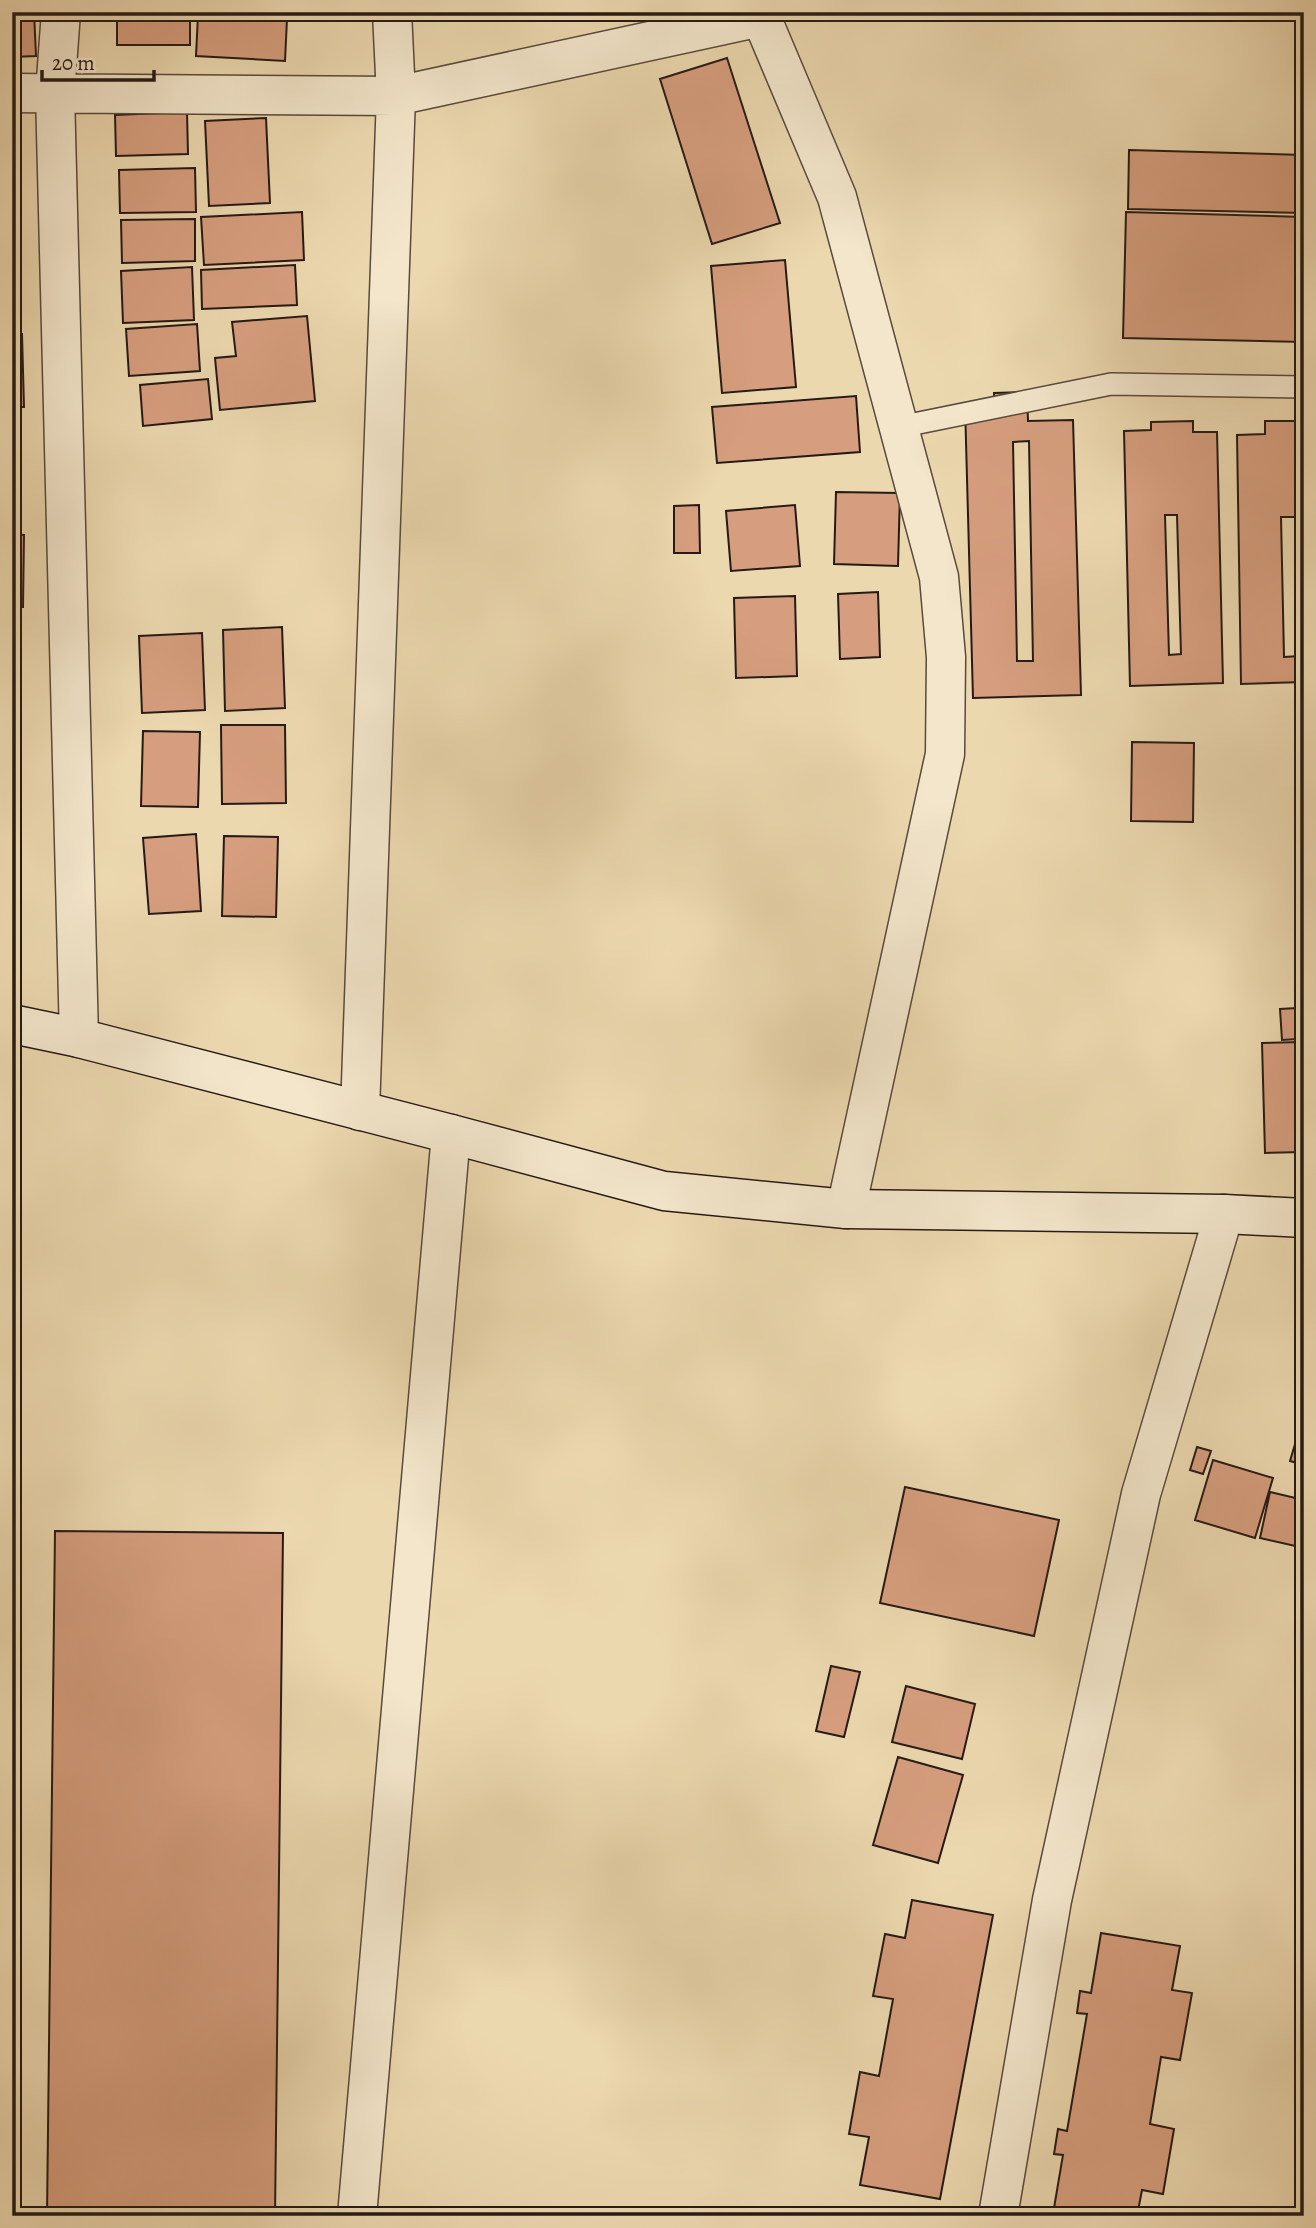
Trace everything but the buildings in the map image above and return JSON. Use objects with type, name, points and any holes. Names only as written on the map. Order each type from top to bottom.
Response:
[{"type":"street","points":[[61,12],[55,93],[79,1038]]},
{"type":"street","points":[[359,1111],[396,96],[392,12]]},
{"type":"street","points":[[12,93],[396,96],[760,15],[837,197],[939,577],[946,657],[945,754],[846,1209]]},
{"type":"street","points":[[12,1024],[79,1038],[452,1133],[664,1191],[846,1209],[1224,1214],[1304,1218]]},
{"type":"street","points":[[357,2216],[452,1133]]},
{"type":"street","points":[[998,2216],[1052,1900],[1141,1494],[1224,1214]]},
{"type":"lane","points":[[899,427],[1111,384],[1304,387]]}]
